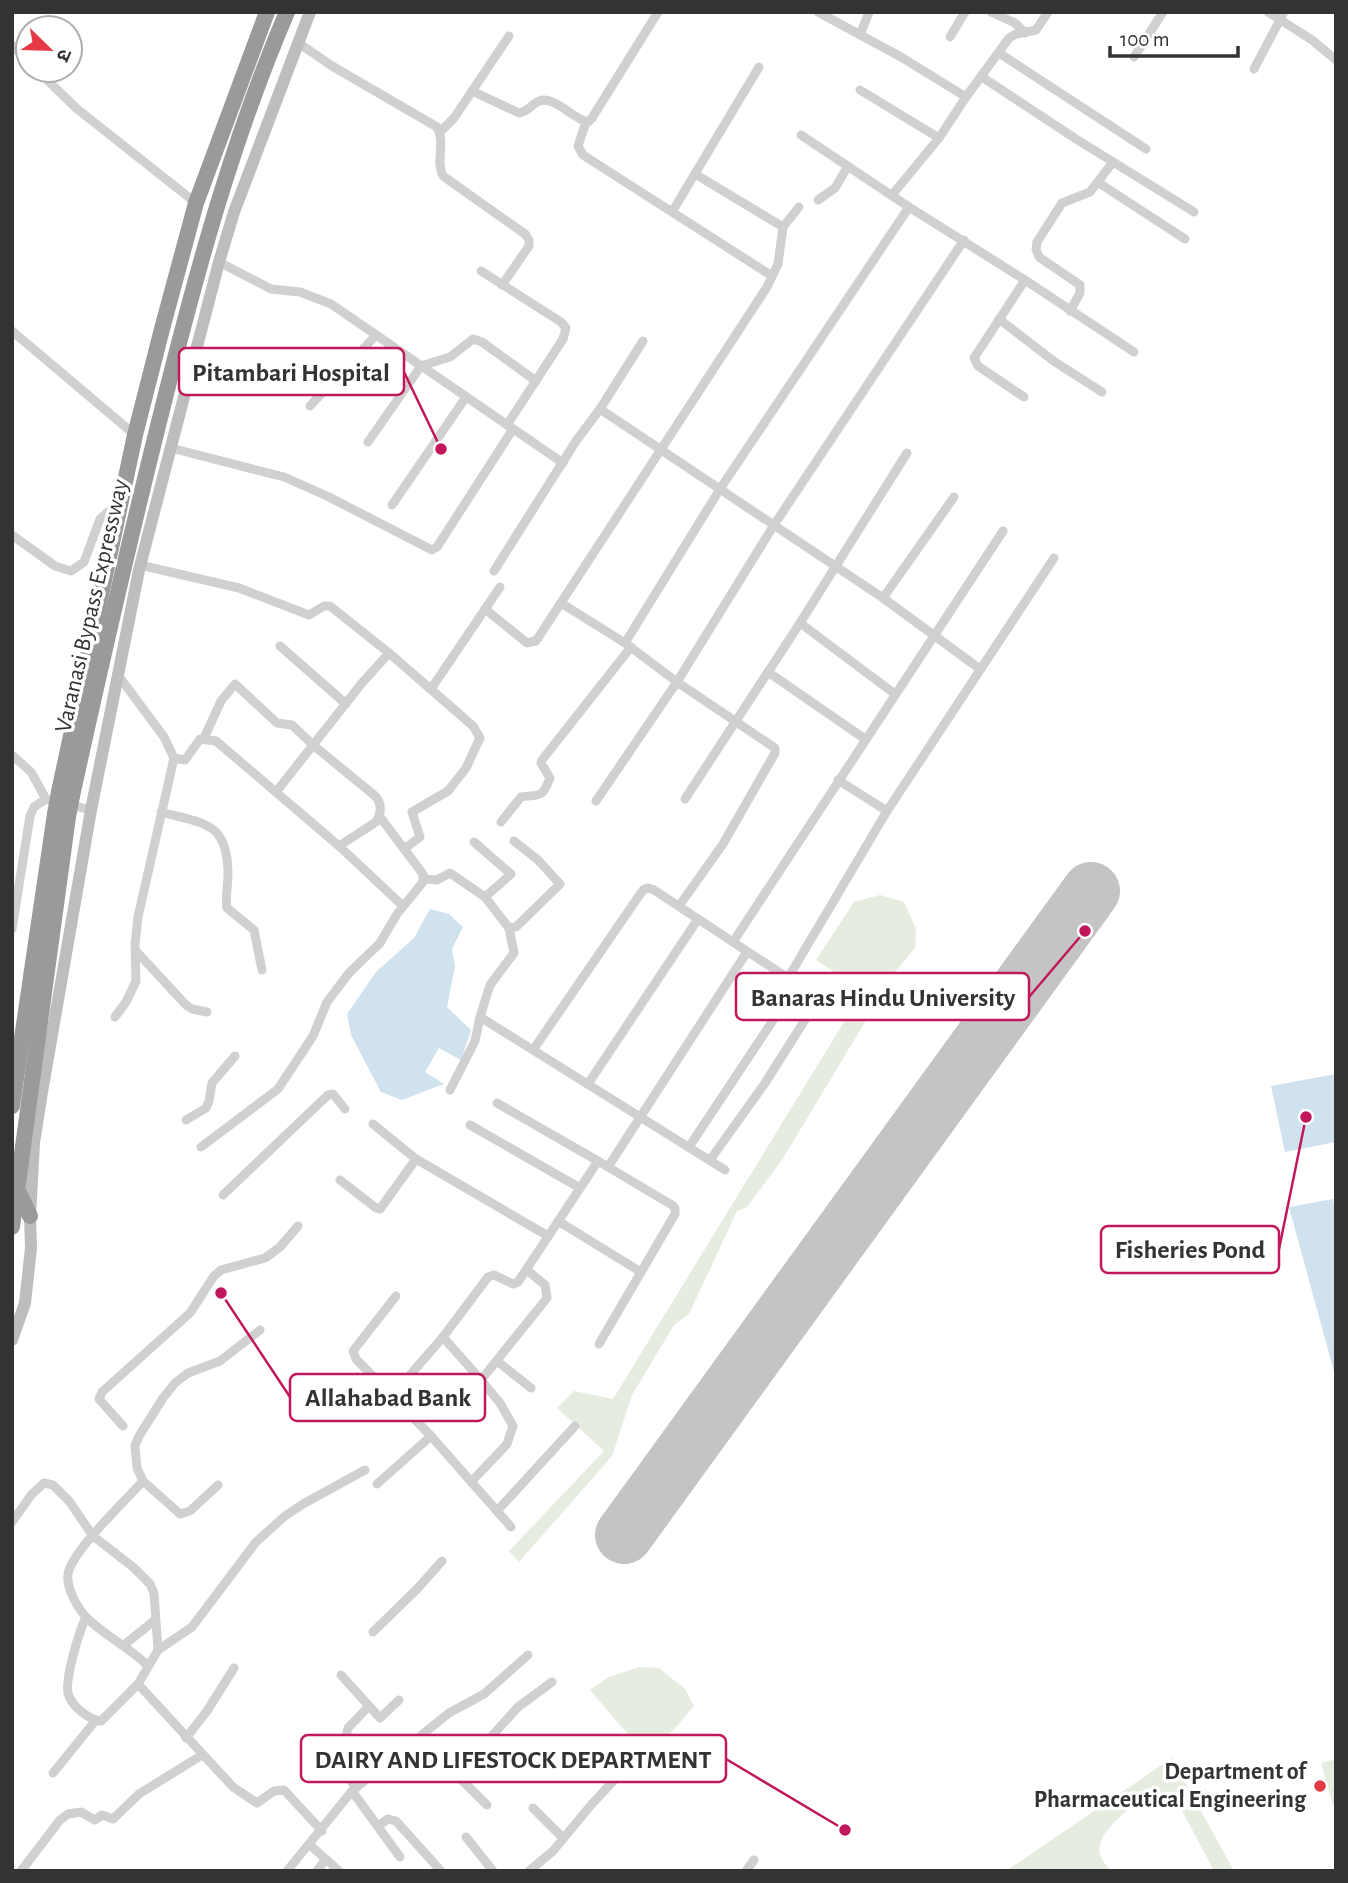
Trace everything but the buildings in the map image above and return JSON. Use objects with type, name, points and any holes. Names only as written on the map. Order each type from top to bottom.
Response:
[{"type":"highway","name":"Varanasi Bypass Expressway","points":[[12,1227],[62,815],[59,796],[135,435],[196,203],[267,12]]},
{"type":"highway","name":"Varanasi Bypass Expressway","points":[[59,796],[134,521],[181,331],[220,196],[287,12]]},
{"type":"highway","name":"Varanasi Bypass Expressway","points":[[12,1106],[62,815]]},
{"type":"highway","points":[[18,1191],[30,1216]]},
{"type":"street","points":[[12,1340],[25,1303],[31,1248],[34,1143],[91,810],[140,565],[234,212],[310,12]]},
{"type":"street","points":[[658,12],[592,118],[586,122],[579,142],[579,151],[772,276]]},
{"type":"street","points":[[818,12],[967,97]]},
{"type":"street","points":[[860,35],[869,12]]},
{"type":"street","points":[[950,37],[965,12]]},
{"type":"street","points":[[991,12],[1015,23],[1025,33]]},
{"type":"street","points":[[892,195],[939,138],[1012,36],[1036,30],[1048,12]]},
{"type":"street","points":[[1134,57],[1163,12]]},
{"type":"street","points":[[1268,12],[1281,16],[1336,60]]},
{"type":"street","points":[[1254,69],[1281,16]]},
{"type":"street","points":[[440,132],[454,118],[509,36]]},
{"type":"street","points":[[297,42],[332,66],[424,118],[440,132],[440,170],[447,181],[525,234],[529,240],[528,246],[502,285]]},
{"type":"street","points":[[999,53],[1146,149]]},
{"type":"street","points":[[671,212],[759,67]]},
{"type":"street","points":[[982,77],[1194,212]]},
{"type":"street","points":[[51,84],[76,108],[196,203]]},
{"type":"street","points":[[860,90],[939,138]]},
{"type":"street","points":[[472,91],[519,113],[545,100],[586,122]]},
{"type":"street","points":[[801,135],[1134,352]]},
{"type":"street","points":[[1070,312],[1080,293],[1080,285],[1039,257],[1036,249],[1062,203],[1085,195],[1098,183],[1113,162]]},
{"type":"street","points":[[818,200],[835,188],[849,166]]},
{"type":"street","points":[[695,174],[783,227]]},
{"type":"street","points":[[1098,183],[1185,239]]},
{"type":"street","points":[[485,609],[527,643],[536,641],[772,276],[781,249],[783,227],[799,207]]},
{"type":"street","points":[[501,822],[521,797],[542,794],[550,778],[541,763],[542,760],[628,645],[720,489],[909,207]]},
{"type":"street","points":[[596,801],[677,682],[774,525],[964,240]]},
{"type":"street","points":[[219,262],[271,289],[300,292],[331,304],[563,463]]},
{"type":"street","points":[[171,448],[284,477],[432,550],[437,547],[510,427],[563,339],[566,328],[481,271]]},
{"type":"street","points":[[1024,397],[975,363],[976,353],[1025,280]]},
{"type":"street","points":[[999,319],[1055,362],[1102,391]]},
{"type":"street","points":[[12,331],[135,435]]},
{"type":"street","points":[[310,406],[376,335]]},
{"type":"street","points":[[368,442],[421,366],[450,357],[467,342],[477,339],[536,381]]},
{"type":"street","points":[[494,571],[643,341]]},
{"type":"street","points":[[392,505],[466,397]]},
{"type":"street","points":[[600,409],[883,598],[980,669]]},
{"type":"street","points":[[685,799],[907,453]]},
{"type":"street","points":[[883,598],[954,497]]},
{"type":"street","points":[[12,535],[55,566],[71,571],[84,562],[100,519],[122,500]]},
{"type":"street","points":[[733,942],[1003,531]]},
{"type":"street","points":[[788,978],[887,811],[1054,558]]},
{"type":"street","points":[[140,565],[239,589],[309,615],[330,606],[389,653],[478,731],[480,738],[466,768],[448,791],[412,812],[420,838],[404,849]]},
{"type":"street","points":[[431,689],[500,587]]},
{"type":"street","points":[[561,603],[628,645],[677,682],[775,748],[775,753],[723,844],[679,906]]},
{"type":"street","points":[[800,623],[895,694]]},
{"type":"street","points":[[280,646],[346,704]]},
{"type":"street","points":[[276,792],[389,653]]},
{"type":"street","points":[[768,672],[865,739]]},
{"type":"street","points":[[115,1017],[136,981],[138,917],[174,758],[164,737],[118,675]]},
{"type":"street","points":[[174,758],[185,760],[197,742],[204,738],[221,701],[236,684],[276,723],[292,725],[313,746],[377,798],[380,817],[424,878],[437,880],[450,873],[485,897],[509,928],[513,953],[490,985],[469,1055],[450,1090]]},
{"type":"street","points":[[204,738],[216,741],[339,846],[402,906]]},
{"type":"street","points":[[12,755],[59,796],[91,810]]},
{"type":"street","points":[[838,780],[887,811]]},
{"type":"street","points":[[12,929],[30,816],[37,803],[59,796]]},
{"type":"street","points":[[161,812],[206,825],[216,832],[223,842],[228,862],[226,905],[254,930],[262,971]]},
{"type":"street","points":[[339,846],[380,817]]},
{"type":"street","points":[[509,928],[516,927],[560,884],[538,860],[514,841]]},
{"type":"street","points":[[474,842],[511,874],[485,897]]},
{"type":"street","points":[[201,1147],[278,1089],[313,1036],[327,1002],[349,973],[380,943],[402,906],[424,878]]},
{"type":"street","points":[[533,1050],[643,890],[654,890],[815,997],[815,1004],[765,1083],[710,1160]]},
{"type":"street","points":[[588,1084],[698,919]]},
{"type":"street","points":[[136,951],[186,1005],[207,1012]]},
{"type":"street","points":[[608,1167],[747,952]]},
{"type":"street","points":[[689,1147],[797,984]]},
{"type":"street","points":[[480,1017],[725,1170]]},
{"type":"street","points":[[186,1120],[206,1108],[212,1083],[235,1056]]},
{"type":"street","points":[[223,1195],[328,1095],[335,1096],[345,1109]]},
{"type":"street","points":[[497,1103],[675,1208],[675,1214],[600,1343]]},
{"type":"street","points":[[373,1124],[416,1159],[548,1236]]},
{"type":"street","points":[[470,1125],[580,1188]]},
{"type":"street","points":[[340,1180],[380,1209],[416,1159]]},
{"type":"street","points":[[392,1396],[443,1337],[488,1277],[494,1275],[513,1284],[518,1282],[598,1161]]},
{"type":"street","points":[[558,1221],[641,1272]]},
{"type":"street","points":[[123,1426],[99,1399],[102,1392],[190,1313],[214,1276],[221,1270],[265,1258],[280,1247],[298,1226]]},
{"type":"street","points":[[481,1380],[547,1298],[545,1285],[527,1270]]},
{"type":"street","points":[[396,1296],[353,1351],[356,1359],[431,1436],[511,1527]]},
{"type":"street","points":[[218,1485],[185,1514],[175,1511],[143,1481],[137,1468],[135,1446],[168,1391],[188,1373],[220,1361],[260,1330]]},
{"type":"street","points":[[443,1337],[481,1380],[510,1417],[513,1426],[507,1444],[471,1482]]},
{"type":"street","points":[[497,1361],[531,1388]]},
{"type":"street","points":[[497,1511],[575,1426]]},
{"type":"street","points":[[377,1484],[431,1436]]},
{"type":"street","points":[[86,1617],[77,1640],[67,1690],[73,1703],[96,1720],[106,1719],[138,1684],[158,1650],[192,1627],[256,1542],[303,1504],[365,1470]]},
{"type":"street","points":[[143,1481],[72,1563],[68,1579],[76,1602],[86,1617],[124,1644],[147,1665]]},
{"type":"street","points":[[12,1522],[32,1494],[44,1483],[48,1483],[68,1501],[93,1536],[150,1584],[158,1650]]},
{"type":"street","points":[[373,1632],[442,1561]]},
{"type":"street","points":[[124,1644],[155,1620]]},
{"type":"street","points":[[287,1871],[354,1790],[449,1713],[484,1694],[528,1655]]},
{"type":"street","points":[[186,1738],[234,1668]]},
{"type":"street","points":[[341,1675],[380,1718],[400,1700]]},
{"type":"street","points":[[489,1739],[518,1707],[552,1682]]},
{"type":"street","points":[[138,1684],[233,1787],[253,1802],[260,1802],[274,1791],[288,1792],[322,1831]]},
{"type":"street","points":[[368,1707],[348,1728],[346,1736],[356,1756],[347,1775],[354,1790],[400,1857]]},
{"type":"street","points":[[53,1773],[96,1720]]},
{"type":"street","points":[[419,1738],[487,1805]]},
{"type":"street","points":[[21,1871],[63,1817],[81,1812],[95,1820],[102,1815],[113,1819],[139,1794],[202,1755]]},
{"type":"street","points":[[530,1871],[553,1851],[630,1763]]},
{"type":"street","points":[[533,1808],[563,1838]]},
{"type":"street","points":[[378,1826],[388,1819],[396,1821],[441,1871]]},
{"type":"street","points":[[466,1837],[493,1871]]},
{"type":"street","points":[[310,1845],[339,1871]]},
{"type":"street","points":[[317,1871],[326,1859]]},
{"type":"street","points":[[746,1871],[754,1860]]},
{"type":"shaded area","points":[[880,895],[904,902],[916,929],[915,948],[891,977],[881,983],[868,1017],[782,1160],[747,1207],[737,1211],[689,1314],[674,1325],[632,1395],[612,1456],[519,1562],[509,1551],[604,1451],[557,1408],[574,1391],[613,1399],[863,991],[816,960],[854,902]]},
{"type":"shaded area","points":[[639,1667],[659,1668],[685,1689],[694,1706],[665,1738],[649,1745],[638,1746],[590,1690],[607,1678]]},
{"type":"shaded area","points":[[1172,1758],[1234,1871],[1214,1871],[1177,1801],[1156,1790],[1118,1819],[1103,1838],[1101,1857],[1111,1871],[1006,1871]]},
{"type":"shaded area","points":[[1336,1759],[1336,1805],[1333,1806],[1321,1763]]},
{"type":"water","points":[[430,909],[449,914],[463,927],[452,949],[455,966],[447,1007],[471,1030],[461,1060],[439,1048],[425,1072],[444,1084],[402,1100],[381,1092],[351,1035],[347,1014],[376,972],[414,938]]},
{"type":"water","points":[[1336,1074],[1336,1142],[1285,1152],[1271,1086]]},
{"type":"water","points":[[1333,1199],[1336,1215],[1336,1379],[1289,1207]]},
{"type":"runway","points":[[624,1535],[1091,891]]},
{"type":"place","name":"Pitambari Hospital","points":[[441,449]]},
{"type":"place","name":"Banaras Hindu University","points":[[1085,931]]},
{"type":"place","name":"Fisheries Pond","points":[[1306,1117]]},
{"type":"place","name":"Allahabad Bank","points":[[221,1293]]},
{"type":"place","name":"Department of Pharmaceutical Engineering","points":[[1320,1786]]},
{"type":"place","name":"DAIRY AND LIFESTOCK DEPARTMENT","points":[[845,1830]]}]
